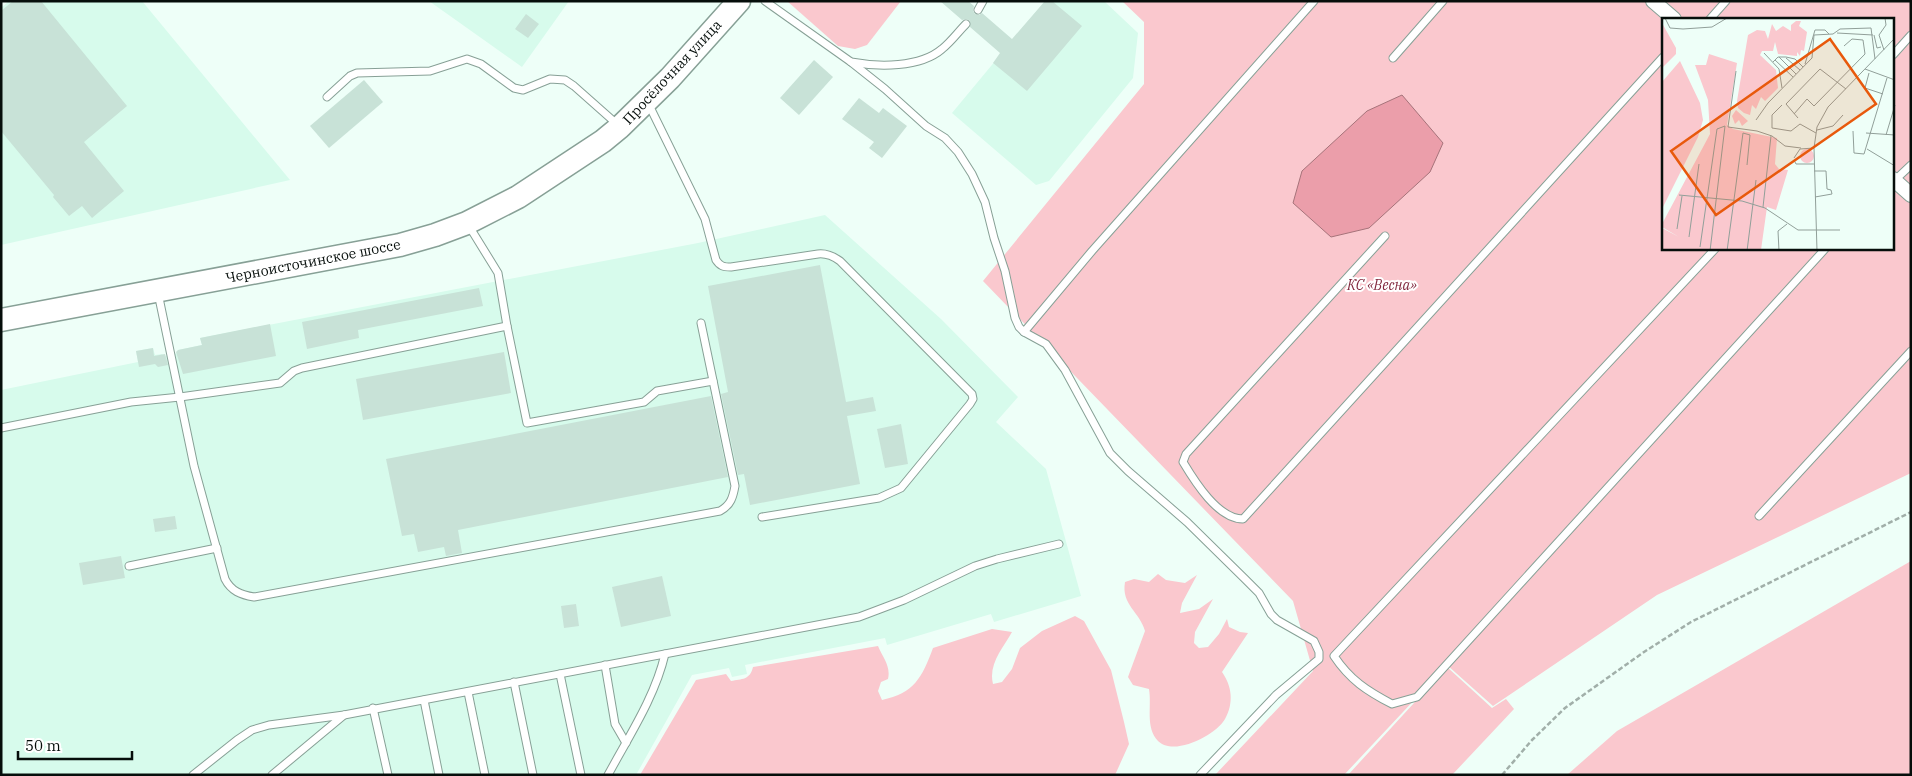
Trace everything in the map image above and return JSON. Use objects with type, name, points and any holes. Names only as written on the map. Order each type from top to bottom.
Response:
[{"type":"main road","name":"Просёлочная улица","points":[[612,134],[647,101],[739,1]]},
{"type":"main road","name":"Черноисточинское шоссе","points":[[1,320],[400,244],[435,235],[467,223],[518,196],[612,134]]},
{"type":"street","points":[[1653,1],[1673,18]]},
{"type":"street","points":[[1894,181],[1911,196]]},
{"type":"lane","points":[[765,1],[852,62],[926,126],[944,138],[958,152],[972,174],[985,202],[1019,327],[1024,332],[1046,344],[1065,370],[1110,453],[1187,522],[1245,579],[1259,593],[1277,620],[1308,636],[1317,645],[1318,659],[1276,695],[1200,775]]},
{"type":"lane","points":[[978,10],[983,1]]},
{"type":"lane","points":[[1024,332],[1092,251],[1314,1]]},
{"type":"lane","points":[[1393,58],[1443,1]]},
{"type":"lane","points":[[1711,18],[1726,1]]},
{"type":"lane","points":[[852,62],[882,65],[920,60],[941,50],[966,24]]},
{"type":"lane","points":[[1894,54],[1911,35]]},
{"type":"lane","points":[[1385,236],[1186,454],[1183,462],[1195,482],[1216,506],[1234,519],[1243,519],[1662,58]]},
{"type":"lane","points":[[327,96],[350,76],[358,73],[430,71],[467,59],[481,64],[514,88],[523,90],[550,79],[565,80],[574,86],[612,134]]},
{"type":"lane","points":[[647,101],[705,219],[716,260],[719,264],[724,267],[731,267],[825,253],[832,256],[840,261],[972,394],[973,399],[970,404],[901,488],[895,492],[879,498],[762,517]]},
{"type":"lane","points":[[1894,181],[1911,165]]},
{"type":"lane","points":[[467,223],[498,273],[527,423],[644,402],[657,391],[713,381]]},
{"type":"lane","points":[[1714,250],[1334,656],[1344,671],[1367,691],[1392,704],[1417,696],[1824,250]]},
{"type":"lane","points":[[158,290],[194,466],[227,584],[240,594],[254,597],[720,511],[732,499],[735,486],[701,323]]},
{"type":"lane","points":[[1,428],[131,402],[280,383],[294,371],[302,368],[507,326]]},
{"type":"lane","points":[[1759,516],[1911,351]]},
{"type":"lane","points":[[193,775],[252,730],[269,725],[344,715],[859,617],[904,600],[975,566],[1059,544]]},
{"type":"lane","points":[[129,566],[216,548]]},
{"type":"lane","points":[[608,775],[660,674],[665,654]]},
{"type":"lane","points":[[606,665],[615,724],[626,743]]},
{"type":"lane","points":[[560,674],[581,775]]},
{"type":"lane","points":[[514,682],[533,775]]},
{"type":"lane","points":[[468,692],[485,775]]},
{"type":"lane","points":[[424,700],[439,775]]},
{"type":"lane","points":[[373,708],[388,775]]},
{"type":"lane","points":[[272,775],[344,715]]},
{"type":"path","points":[[1502,775],[1532,740],[1565,708],[1644,652],[1691,622],[1911,512]]},
{"type":"shaded area","points":[[9,1],[142,1],[290,180],[1,245],[1,8]]},
{"type":"shaded area","points":[[429,1],[569,1],[522,67]]},
{"type":"shaded area","points":[[1045,1],[1104,1],[1138,33],[1133,78],[1049,181],[1036,185],[952,113]]},
{"type":"shaded area","points":[[1402,95],[1443,143],[1430,172],[1369,228],[1331,237],[1293,203],[1302,171],[1367,111]]},
{"type":"shaded area","points":[[825,215],[941,319],[1018,397],[996,422],[1046,469],[1081,596],[994,622],[991,614],[887,645],[885,638],[745,665],[747,674],[732,677],[729,668],[692,675],[636,775],[1,775],[1,390],[138,362],[136,351],[153,348],[155,355],[162,354],[166,356],[178,353],[178,350],[202,345],[200,338],[698,243]]},
{"type":"green space","points":[[787,1],[901,1],[867,45],[855,49],[838,46]]},
{"type":"green space","name":"КС «Весна»","points":[[1122,1],[1911,1],[1911,473],[1657,595],[1493,706],[1447,665],[1344,775],[1215,775],[1313,671],[1293,601],[983,281],[1144,84],[1144,22]]},
{"type":"green space","points":[[1911,561],[1911,775],[1567,775],[1617,731]]},
{"type":"green space","points":[[1158,574],[1166,580],[1185,583],[1197,575],[1182,603],[1180,613],[1199,609],[1213,599],[1195,632],[1194,643],[1199,648],[1208,647],[1219,634],[1227,619],[1229,627],[1248,633],[1222,672],[1228,683],[1231,695],[1230,707],[1225,719],[1204,737],[1194,742],[1174,747],[1158,741],[1154,735],[1150,723],[1149,689],[1133,685],[1128,677],[1145,631],[1143,624],[1128,603],[1125,582],[1134,579],[1149,582]]},
{"type":"green space","points":[[1075,616],[1084,621],[1111,670],[1129,744],[1115,775],[640,775],[696,680],[726,674],[731,681],[739,680],[748,677],[753,667],[878,646],[886,662],[889,674],[888,679],[881,682],[878,691],[882,700],[902,693],[915,683],[925,668],[933,648],[992,629],[1012,632],[994,663],[993,684],[1002,682],[1012,669],[1020,648],[1042,631]]},
{"type":"green space","points":[[1447,667],[1492,708],[1506,699],[1514,709],[1452,775],[1348,775]]},
{"type":"building","points":[[13,1],[41,1],[127,106],[84,142],[124,191],[92,218],[82,206],[69,216],[1,131],[1,11]]},
{"type":"building","points":[[940,1],[968,1],[974,6],[973,11],[975,14],[979,15],[982,13],[1012,39],[1045,1],[1052,1],[1082,26],[1027,91],[993,63],[1000,53],[970,27],[970,21],[967,19],[962,20]]},
{"type":"building","points":[[526,14],[539,24],[528,38],[515,29]]},
{"type":"building","points":[[814,60],[833,77],[799,115],[780,98]]},
{"type":"building","points":[[364,80],[383,102],[329,148],[310,126]]},
{"type":"building","points":[[859,98],[879,113],[883,108],[907,126],[882,158],[869,148],[874,142],[842,119]]},
{"type":"building","points":[[820,265],[846,402],[873,397],[876,411],[847,416],[860,484],[750,505],[744,474],[738,475],[721,394],[728,392],[708,286]]},
{"type":"building","points":[[479,288],[483,306],[358,330],[359,338],[307,349],[302,322]]},
{"type":"building","points":[[270,324],[276,356],[183,374],[176,352],[178,350],[202,345],[200,338]]},
{"type":"building","points":[[153,348],[154,356],[165,354],[168,365],[158,367],[155,364],[139,367],[136,351]]},
{"type":"building","points":[[504,352],[511,393],[363,420],[356,379]]},
{"type":"building","points":[[711,396],[728,477],[458,530],[462,553],[446,556],[444,547],[418,552],[414,534],[402,536],[386,459]]},
{"type":"building","points":[[901,424],[908,464],[885,468],[877,429]]},
{"type":"building","points":[[175,516],[177,529],[155,532],[153,519]]},
{"type":"building","points":[[121,556],[125,578],[83,585],[79,563]]},
{"type":"building","points":[[662,576],[671,616],[621,627],[612,587]]},
{"type":"building","points":[[576,604],[579,626],[564,628],[561,606]]}]
